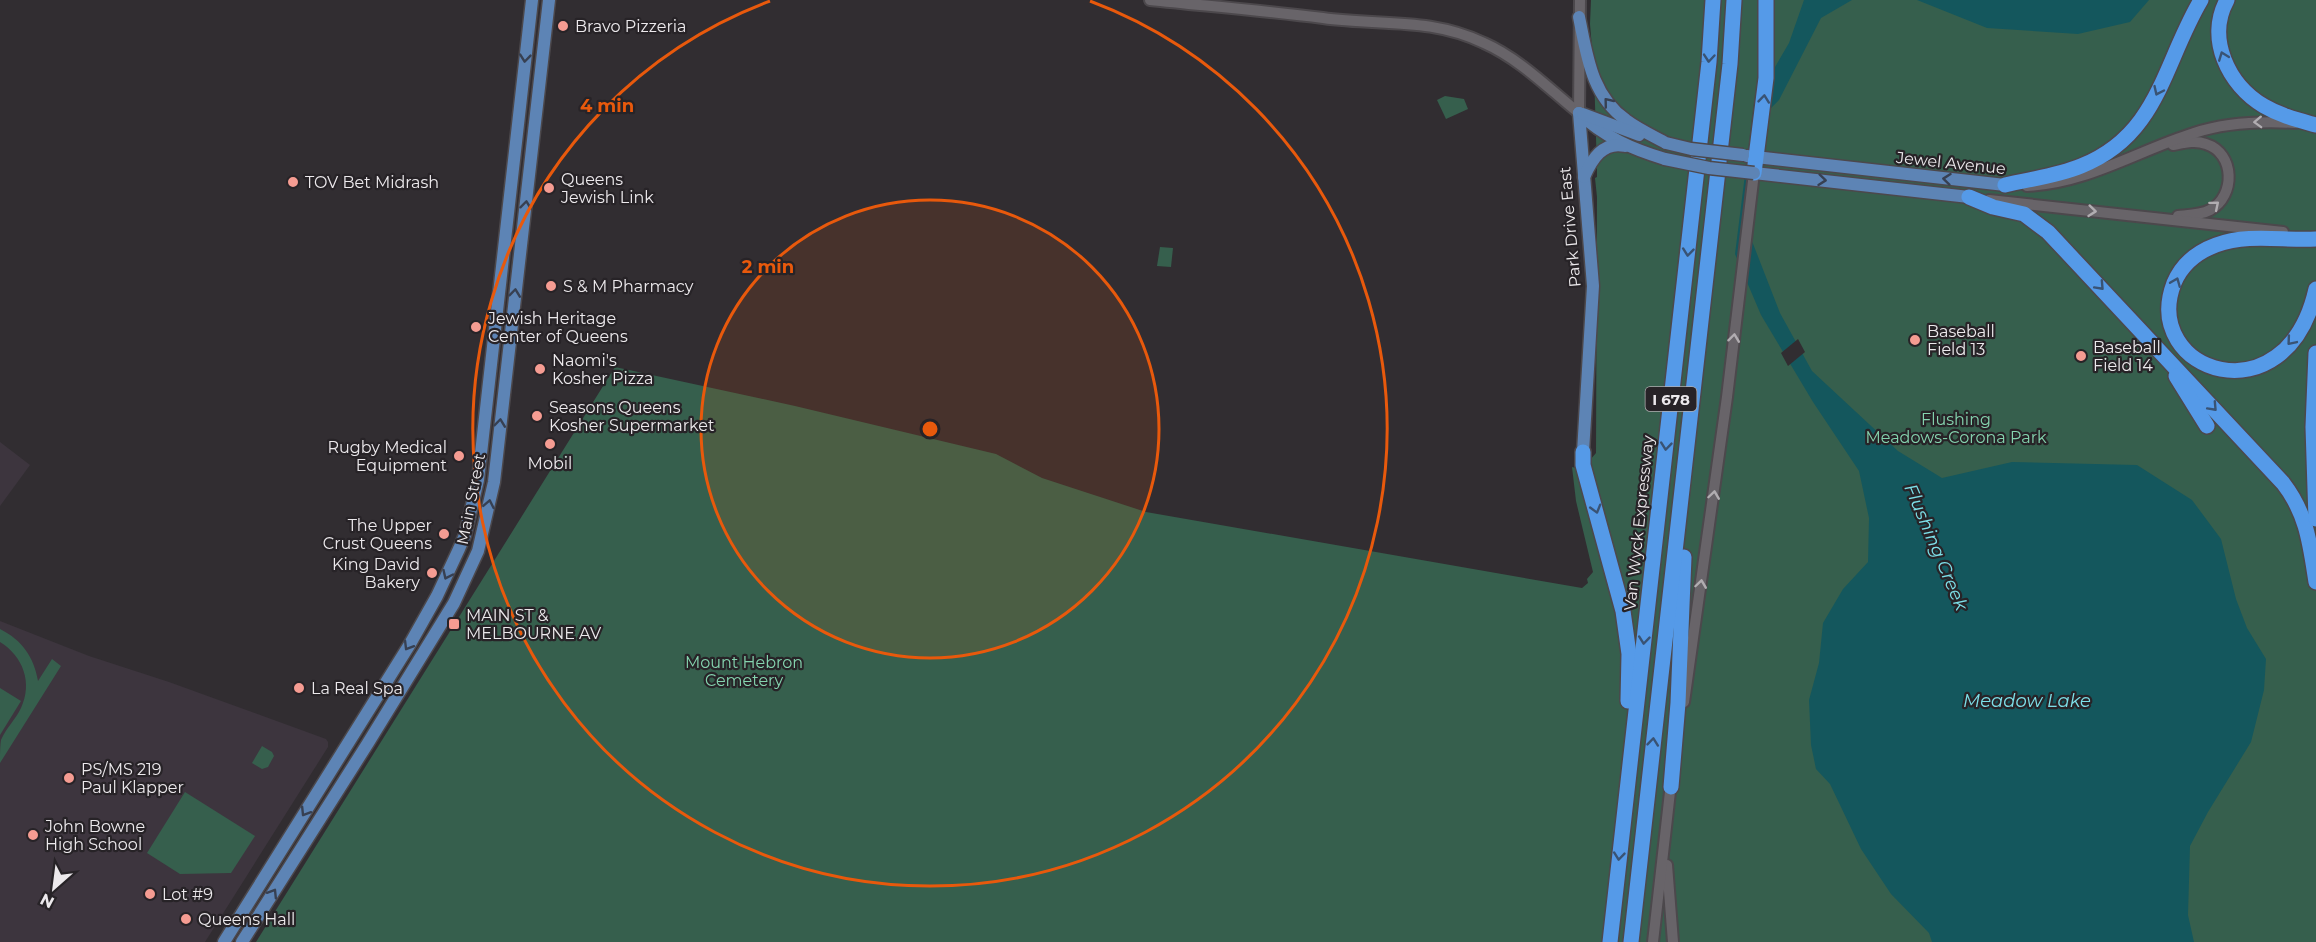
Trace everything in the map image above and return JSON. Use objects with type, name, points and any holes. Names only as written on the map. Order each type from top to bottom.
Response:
[{"type":"highway","name":"Van Wyck Expressway","points":[[1610,942],[1709,62],[1713,0]]},
{"type":"highway","name":"I 678","points":[[1631,942],[1730,64],[1734,0]]},
{"type":"highway","points":[[1754,173],[1766,78],[1766,0]]},
{"type":"highway","points":[[2005,185],[2077,168],[2098,158],[2125,140],[2150,108],[2201,0]]},
{"type":"highway","points":[[2227,0],[2219,20],[2218,38],[2223,59],[2234,77],[2262,105],[2279,114],[2316,125]]},
{"type":"highway","points":[[1969,197],[1993,207],[2019,212],[2040,225],[2159,348],[2283,483],[2297,501],[2305,521],[2316,582]]},
{"type":"highway","points":[[2316,238],[2297,240],[2253,238],[2217,244],[2199,252],[2185,265],[2175,280],[2170,299],[2171,320],[2183,346],[2198,360],[2223,371],[2250,370],[2273,360],[2293,341],[2307,316],[2316,289]]},
{"type":"highway","points":[[1671,787],[1678,703],[1680,608],[1701,324]]},
{"type":"highway","points":[[2159,348],[2207,426]]},
{"type":"highway","points":[[2316,353],[2313,427],[2316,519]]},
{"type":"highway","points":[[1583,452],[1583,465],[1620,595],[1626,625],[1629,669],[1626,798]]},
{"type":"main road","name":"Main Street","points":[[224,942],[410,644],[437,596],[465,535],[478,480],[531,0]]},
{"type":"main road","name":"Main Street","points":[[242,942],[454,603],[478,551],[494,482],[549,0]]},
{"type":"main road","points":[[1579,17],[1588,64],[1600,93],[1615,112],[1626,121],[1666,143]]},
{"type":"main road","name":"Jewel Avenue","points":[[1579,113],[1666,143],[1691,149],[2005,185]]},
{"type":"main road","name":"Jewel Avenue","points":[[1579,113],[1595,129],[1626,146],[1665,159],[1708,168],[1969,197]]},
{"type":"main road","name":"Park Drive East","points":[[1579,113],[1593,286],[1583,452]]},
{"type":"main road","points":[[1584,177],[1590,164],[1601,151],[1613,145],[1626,146]]},
{"type":"street","name":"Jewel Avenue","points":[[1150,0],[1322,18],[1417,23],[1445,28],[1484,42],[1513,59],[1579,113]]},
{"type":"street","name":"Park Drive East","points":[[1579,113],[1580,0]]},
{"type":"street","name":"Jewel Avenue","points":[[2005,185],[2037,186],[2069,181],[2192,133],[2221,126],[2262,122],[2316,125]]},
{"type":"street","points":[[2148,150],[2186,143],[2206,144],[2222,156],[2229,173],[2225,195],[2212,209],[2203,213],[2160,218]]},
{"type":"street","points":[[1653,942],[1665,832],[1727,396],[1754,173]]},
{"type":"street","name":"Jewel Avenue","points":[[1969,197],[2316,238]]},
{"type":"street","points":[[1665,832],[1673,942]]},
{"type":"shaded area","points":[[0,442],[30,465],[0,506]]},
{"type":"shaded area","points":[[0,621],[89,656],[169,682],[326,739],[328,742],[328,747],[205,942],[0,942]]},
{"type":"green space","points":[[1591,0],[2316,0],[2316,942],[256,942],[615,367],[795,406],[996,454],[1042,478],[1146,512],[1582,588],[1588,583],[1587,579],[1593,572],[1576,501],[1572,467],[1579,469],[1596,528],[1596,482],[1589,466],[1590,460],[1596,453],[1597,197],[1595,178],[1597,170],[1590,24]]},
{"type":"green space","points":[[1445,96],[1464,99],[1468,109],[1446,119],[1437,100]]},
{"type":"green space","points":[[1160,247],[1173,248],[1171,267],[1157,266]]},
{"type":"green space","points":[[0,629],[15,638],[26,650],[38,681],[52,659],[61,666],[0,763],[1,740],[21,708],[26,680],[20,662],[0,642]]},
{"type":"green space","points":[[0,688],[21,701],[0,735]]},
{"type":"green space","points":[[262,746],[274,756],[268,767],[262,769],[252,763]]},
{"type":"green space","points":[[185,792],[255,836],[231,873],[180,874],[147,853]]},
{"type":"water","name":"Meadow Lake","points":[[1804,0],[1852,0],[1821,18],[1779,100],[1767,112],[1750,236],[1780,313],[1812,371],[1898,451],[1942,478],[2012,462],[2137,465],[2192,500],[2221,539],[2236,599],[2247,628],[2266,659],[2264,690],[2251,742],[2190,846],[2188,915],[2194,942],[1932,942],[1929,933],[1891,894],[1861,849],[1830,784],[1816,769],[1811,745],[1809,700],[1819,663],[1823,623],[1843,589],[1868,562],[1869,518],[1859,471],[1813,402],[1761,315],[1735,254],[1754,103],[1789,43]]},
{"type":"water","points":[[1917,0],[2149,0],[2130,22],[2078,34],[1987,28]]},
{"type":"pier","points":[[1798,339],[1805,352],[1788,366],[1781,353]]},
{"type":"place","name":"Bravo Pizzeria","points":[[563,26]]},
{"type":"place","name":"TOV Bet Midrash","points":[[293,182]]},
{"type":"place","name":"Queens Jewish Link","points":[[549,188]]},
{"type":"place","name":"S & M Pharmacy","points":[[551,286]]},
{"type":"place","name":"Jewish Heritage Center of Queens","points":[[476,327]]},
{"type":"place","name":"Baseball Field 13","points":[[1915,340]]},
{"type":"place","name":"Baseball Field 14","points":[[2081,356]]},
{"type":"place","name":"Naomi's Kosher Pizza","points":[[540,369]]},
{"type":"place","name":"Seasons Queens Kosher Supermarket","points":[[537,416]]},
{"type":"place","name":"Mobil","points":[[550,444]]},
{"type":"place","name":"Rugby Medical Equipment","points":[[459,456]]},
{"type":"place","name":"The Upper Crust Queens","points":[[444,534]]},
{"type":"place","name":"King David Bakery","points":[[432,573]]},
{"type":"place","name":"MAIN ST & MELBOURNE AV","points":[[454,624]]},
{"type":"place","name":"La Real Spa","points":[[299,688]]},
{"type":"place","name":"PS/MS 219 Paul Klapper","points":[[69,778]]},
{"type":"place","name":"John Bowne High School","points":[[33,835]]},
{"type":"place","name":"Lot #9","points":[[150,894]]},
{"type":"place","name":"Queens Hall","points":[[186,919]]},
{"type":"park label","name":"Flushing Meadows-Corona Park","points":[[1956,428]]},
{"type":"park label","name":"Mount Hebron Cemetery","points":[[744,671]]},
{"type":"water label","name":"Flushing Creek","points":[[1936,547]]}]
